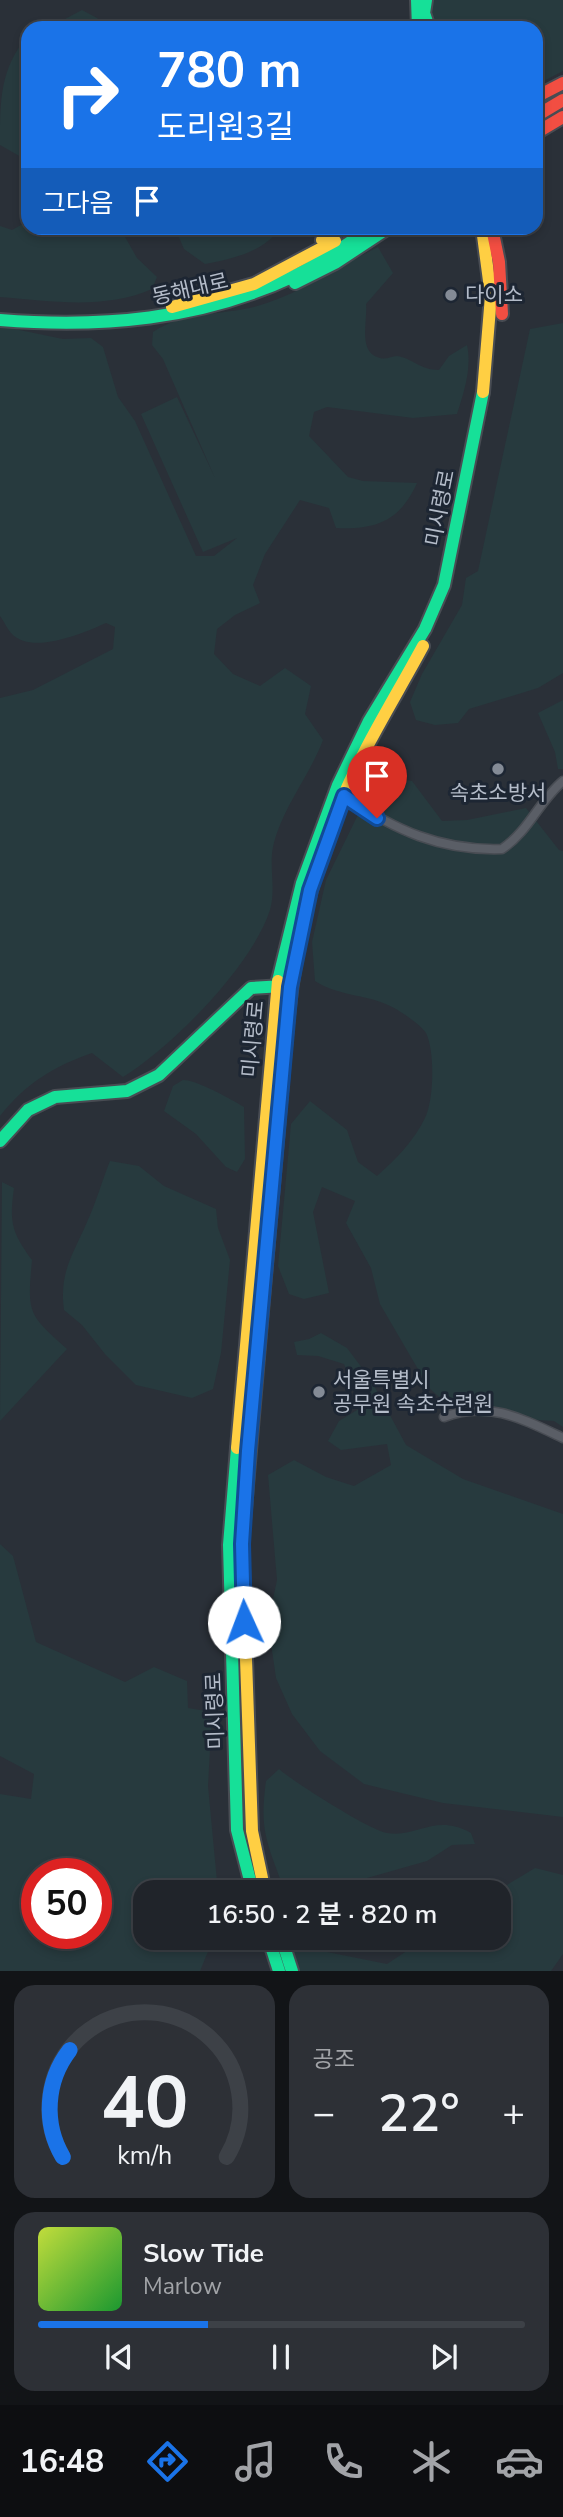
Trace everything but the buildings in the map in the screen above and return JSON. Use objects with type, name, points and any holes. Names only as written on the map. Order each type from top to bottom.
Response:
[{"type":"main road","points":[[416,0],[418,21]]},
{"type":"main road","points":[[426,0],[424,13],[427,21]]},
{"type":"main road","points":[[543,93],[563,83]]},
{"type":"main road","points":[[543,105],[563,95]]},
{"type":"main road","points":[[543,112],[563,100]]},
{"type":"main road","points":[[543,129],[563,117]]},
{"type":"main road","points":[[234,295],[331,235]]},
{"type":"main road","name":"동해대로","points":[[0,314],[63,318],[104,316],[169,308],[234,295],[278,274],[344,235]]},
{"type":"main road","name":"동해대로","points":[[0,320],[61,325],[130,322],[187,313],[294,276],[360,235]]},
{"type":"main road","points":[[234,295],[266,295],[307,278],[377,235]]},
{"type":"main road","name":"미시령로","points":[[250,1880],[237,1830],[229,1545],[284,986],[295,903],[318,828],[355,748],[426,625],[445,581],[493,330],[492,283],[483,235]]},
{"type":"main road","name":"미시령로","points":[[262,1880],[252,1831],[242,1544],[284,986],[310,890],[344,796],[441,612],[454,576],[502,314],[499,262],[493,235]]},
{"type":"main road","points":[[0,1141],[29,1110],[55,1097],[127,1091],[159,1075],[251,988],[284,986]]},
{"type":"main road","points":[[272,1950],[279,1971]]},
{"type":"main road","points":[[285,1950],[292,1971]]},
{"type":"street","points":[[344,796],[417,838],[459,846],[502,849],[523,834],[552,791],[563,781]]},
{"type":"street","points":[[444,1417],[466,1409],[504,1413],[563,1438]]},
{"type":"green space","points":[[432,0],[563,0],[563,71],[543,81],[543,21],[432,21],[430,14]]},
{"type":"green space","points":[[82,10],[100,21],[61,21]]},
{"type":"green space","points":[[21,45],[21,157],[0,145],[1,99],[7,73]]},
{"type":"green space","points":[[21,225],[21,235],[124,235],[137,258],[157,277],[152,289],[115,300],[58,302],[0,297],[0,226],[12,230]]},
{"type":"green space","points":[[178,235],[274,235],[256,249],[237,257],[205,264],[184,249]]},
{"type":"green space","points":[[378,247],[393,273],[366,304],[365,335],[368,350],[380,358],[397,356],[439,370],[449,356],[467,345],[467,380],[457,414],[413,418],[327,407],[314,412],[309,436],[348,477],[363,481],[417,483],[403,506],[394,514],[375,525],[363,527],[336,528],[329,508],[300,500],[265,554],[253,585],[260,603],[235,615],[217,629],[214,654],[233,674],[260,686],[285,668],[311,686],[305,714],[323,740],[277,833],[272,855],[272,902],[261,932],[246,956],[208,1003],[143,1064],[123,1077],[92,1053],[41,1077],[20,1094],[0,1116],[0,698],[33,690],[113,649],[115,627],[106,623],[58,640],[32,643],[12,634],[0,616],[0,326],[63,339],[91,338],[103,347],[118,397],[135,421],[196,556],[214,556],[237,538],[203,552],[141,414],[177,397],[215,478],[163,359],[152,345],[153,332],[180,319],[238,310],[281,298]]},
{"type":"green space","points":[[563,323],[563,673],[538,688],[469,709],[458,723],[435,725],[416,720],[410,702],[422,674],[462,605],[466,578],[478,571],[530,329]]},
{"type":"green space","points":[[563,700],[563,769],[558,769],[555,752],[538,713]]},
{"type":"green space","points":[[377,776],[412,781],[442,821],[467,820],[526,808],[559,850],[563,851],[563,1427],[554,1421],[476,1416],[453,1409],[429,1388],[380,1304],[371,1268],[346,1223],[355,1201],[322,1187],[313,1212],[329,1293],[304,1299],[289,1294],[278,1266],[291,1124],[310,1101],[347,1130],[358,1162],[377,1176],[415,1135],[428,1110],[432,1076],[431,1051],[424,1030],[386,1004],[334,990],[315,981],[312,942],[326,880]]},
{"type":"green space","points":[[183,1080],[205,1086],[244,1107],[245,1159],[237,1172],[226,1167],[196,1134],[164,1111],[173,1086]]},
{"type":"green space","points":[[110,1161],[139,1166],[164,1186],[216,1209],[218,1228],[230,1260],[221,1353],[213,1389],[192,1398],[136,1385],[105,1354],[82,1325],[64,1310],[64,1285],[68,1264]]},
{"type":"green space","points":[[2,1182],[14,1188],[14,1227],[32,1260],[30,1292],[33,1312],[44,1328],[67,1349],[0,1421]]},
{"type":"green space","points":[[321,1333],[347,1348],[371,1380],[406,1445],[463,1479],[563,1514],[563,1817],[443,1803],[364,1784],[320,1751],[292,1714],[276,1678],[268,1623],[277,1580],[268,1475],[294,1460],[326,1477],[354,1486],[391,1465],[387,1444],[341,1450],[328,1441],[339,1421],[362,1407],[344,1364],[318,1356],[297,1355],[294,1342]]},
{"type":"green space","points":[[0,1544],[13,1556],[36,1642],[125,1682],[154,1667],[187,1681],[188,1708],[212,1712],[208,1786],[217,1880],[133,1880],[133,1950],[209,1950],[200,1971],[0,1971],[0,1794],[31,1799],[34,1774],[0,1756]]},
{"type":"green space","points":[[279,1769],[332,1805],[378,1830],[398,1834],[447,1825],[471,1833],[475,1844],[452,1845],[427,1861],[360,1880],[281,1880],[264,1822],[266,1781]]},
{"type":"green space","points":[[535,1868],[563,1875],[563,1954],[551,1971],[300,1971],[291,1950],[317,1950],[387,1964],[408,1950],[511,1950],[511,1883]]},
{"type":"traffic: fast","points":[[417,0],[418,21]]},
{"type":"traffic: fast","points":[[426,0],[424,13],[427,21]]},
{"type":"traffic: fast","points":[[0,320],[75,323],[113,321],[150,318],[223,303],[294,276],[361,235]]},
{"type":"traffic: fast","points":[[295,283],[335,263],[377,235]]},
{"type":"traffic: fast","points":[[278,981],[302,883],[338,785],[369,721],[425,629],[444,585],[483,392]]},
{"type":"traffic: fast","points":[[0,1141],[28,1110],[55,1097],[127,1091],[159,1075],[251,988],[283,986]]},
{"type":"traffic: fast","points":[[237,1448],[229,1545],[237,1830],[250,1880]]},
{"type":"traffic: fast","points":[[272,1950],[279,1971]]},
{"type":"traffic: fast","points":[[285,1950],[292,1971]]},
{"type":"traffic: slow","points":[[322,240],[330,235]]},
{"type":"traffic: slow","points":[[483,235],[491,296],[483,392]]},
{"type":"traffic: slow","points":[[172,307],[254,284],[335,241]]},
{"type":"traffic: slow","points":[[286,1036],[298,944],[312,884],[331,826],[361,759],[423,646]]},
{"type":"traffic: slow","points":[[237,1448],[278,981]]},
{"type":"traffic: slow","points":[[258,1357],[242,1544],[252,1831],[262,1880]]},
{"type":"traffic: jam","points":[[543,93],[563,83]]},
{"type":"traffic: jam","points":[[543,112],[563,100]]},
{"type":"traffic: jam","points":[[543,129],[563,117]]},
{"type":"traffic: jam","points":[[493,235],[499,262],[502,314]]},
{"type":"traffic: jam","points":[[258,1357],[286,1036]]},
{"type":"place","name":"다이소","points":[[451,295]]},
{"type":"place","name":"속초소방서","points":[[498,769]]},
{"type":"place","name":"서울특별시 공무원 속초수련원","points":[[319,1392]]},
{"type":"route","points":[[244,1622],[242,1544],[248,1451],[290,987],[310,890],[344,796],[377,818]]}]
